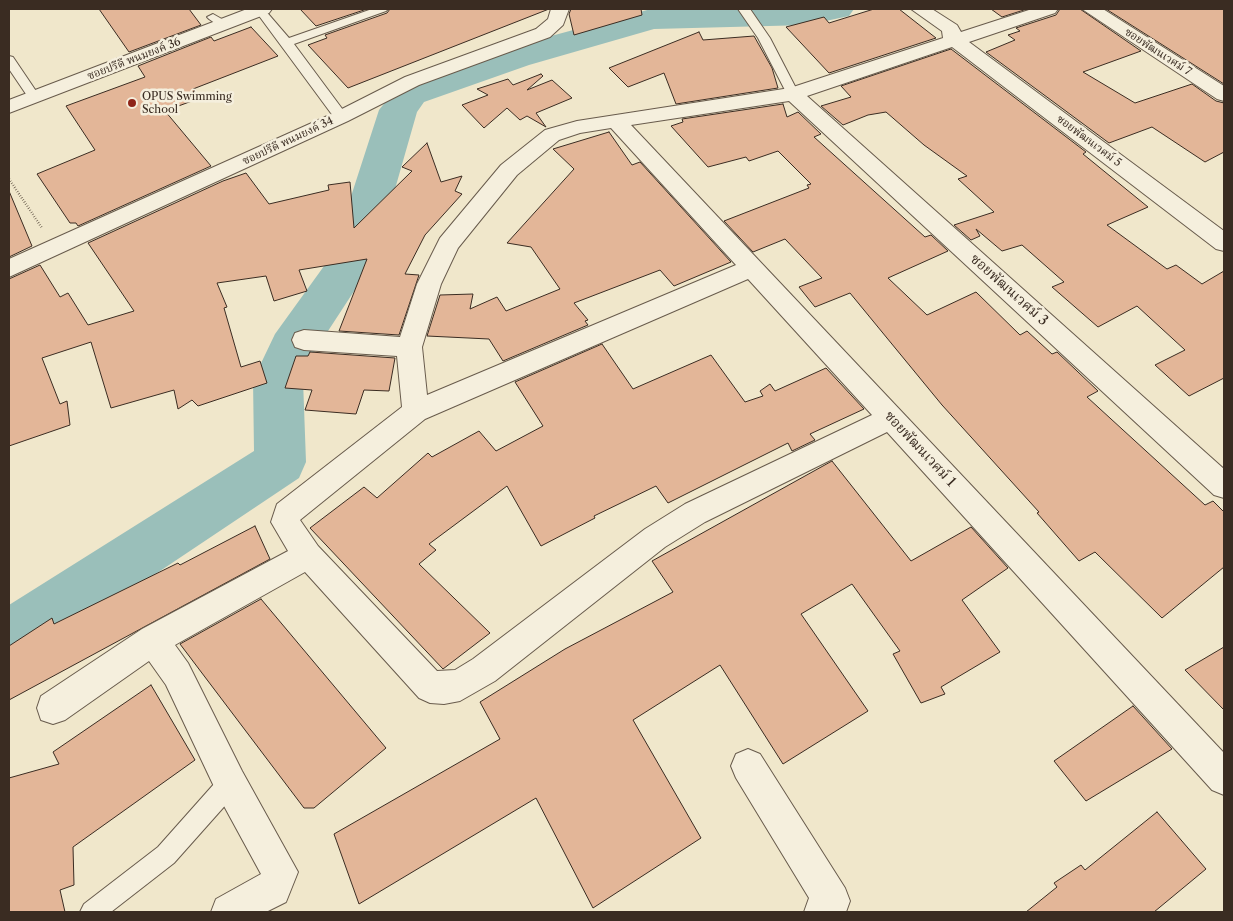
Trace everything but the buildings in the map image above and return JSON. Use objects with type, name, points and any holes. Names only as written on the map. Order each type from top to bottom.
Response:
[{"type":"street","name":"ซอยปรีดี พนมยงค์ 36","points":[[9,107],[218,21],[261,9]]},
{"type":"street","name":"ซอยปรีดี พนมยงค์ 34","points":[[9,269],[341,116],[412,81],[543,33],[557,21],[560,9]]},
{"type":"street","name":"ซอยพัฒนเวศม์ 5","points":[[920,9],[951,29],[953,40],[1224,243]]},
{"type":"street","points":[[416,411],[409,347],[429,284],[448,244],[509,170],[552,135],[616,121],[793,94],[1049,9]]},
{"type":"street","name":"ซอยพัฒนเวศม์ 7","points":[[1091,9],[1224,95]]},
{"type":"street","name":"ซอยพัฒนเวศม์ 3","points":[[793,94],[1224,486]]},
{"type":"street","name":"ซอยพัฒนเวศม์ 1","points":[[616,121],[1224,778]]},
{"type":"street","points":[[752,268],[416,411],[287,513],[285,522],[308,555],[430,688],[444,688],[460,685],[484,670],[655,538],[687,518],[891,418]]},
{"type":"street","points":[[304,340],[409,347]]},
{"type":"street","points":[[53,708],[153,640],[308,555]]},
{"type":"street","points":[[153,640],[177,674],[230,783],[280,872],[273,889],[229,912]]},
{"type":"street","points":[[748,766],[831,908]]},
{"type":"lane","points":[[261,9],[341,116]]},
{"type":"lane","points":[[287,43],[382,9]]},
{"type":"lane","points":[[744,9],[764,38],[793,94]]},
{"type":"lane","points":[[9,60],[34,98]]},
{"type":"lane","points":[[92,912],[166,855],[230,783]]},
{"type":"path","points":[[9,179],[55,247]]},
{"type":"waterway","points":[[9,638],[280,462],[278,380],[292,347],[353,259],[398,110],[411,94],[516,57],[652,19],[807,15],[837,9]]},
{"type":"place","name":"OPUS Swimming School","points":[[132,103]]}]
